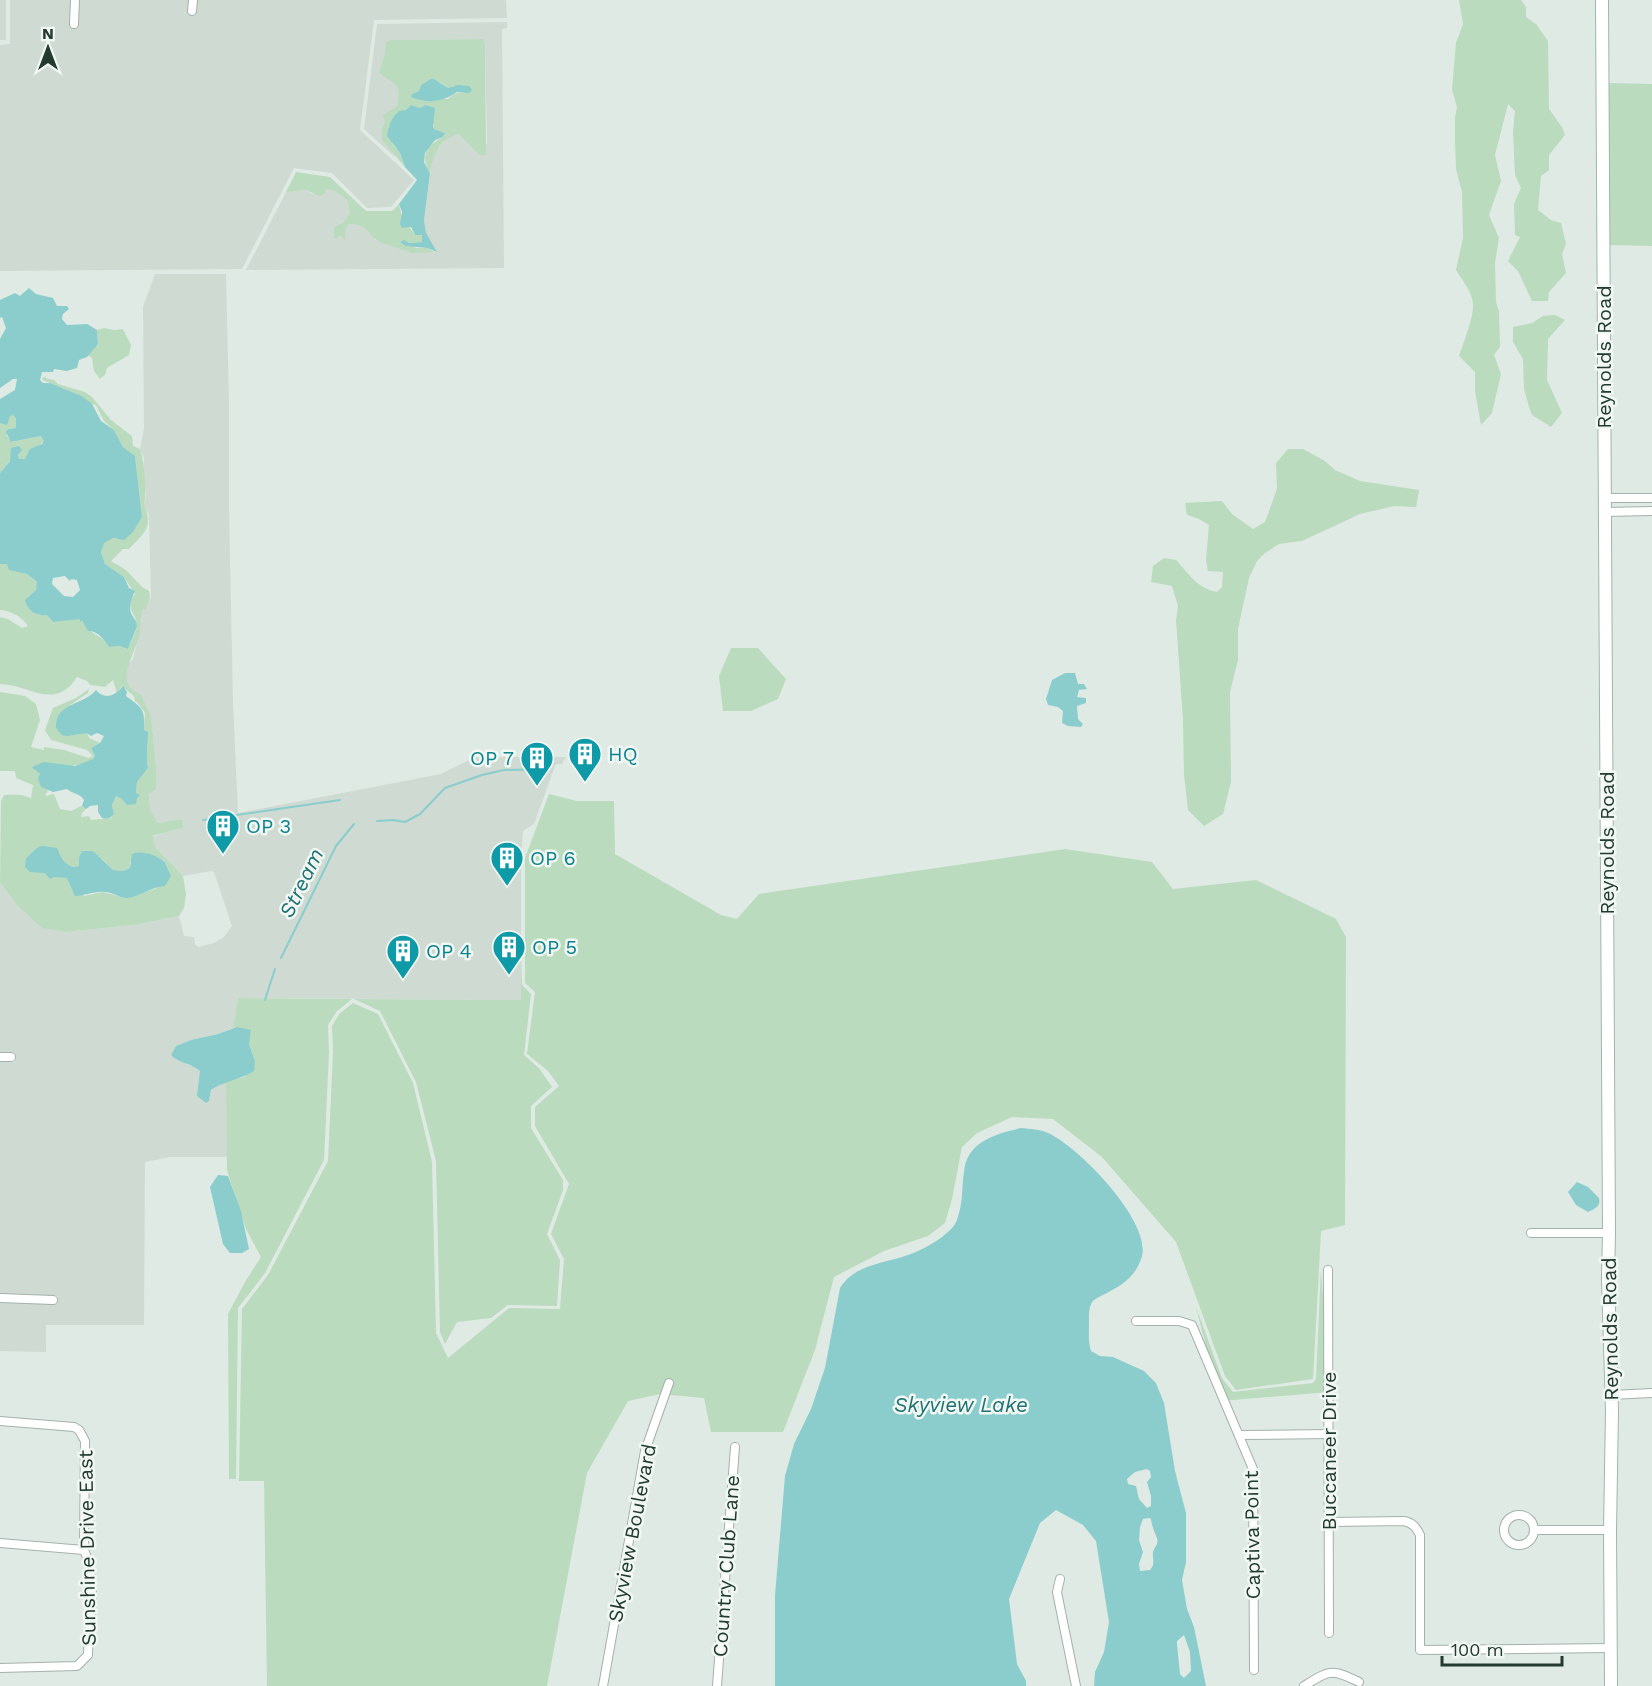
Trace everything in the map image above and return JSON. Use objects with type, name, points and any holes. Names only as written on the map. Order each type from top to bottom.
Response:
[{"type":"street","points":[[74,24],[75,0]]},
{"type":"street","points":[[192,11],[194,0]]},
{"type":"street","name":"Reynolds Road","points":[[1602,0],[1611,1686]]},
{"type":"street","points":[[1605,498],[1652,498]]},
{"type":"street","points":[[1605,512],[1652,512]]},
{"type":"street","points":[[0,1057],[11,1057]]},
{"type":"street","points":[[1531,1233],[1610,1233]]},
{"type":"street","name":"Buccaneer Drive","points":[[1328,1270],[1329,1633]]},
{"type":"street","points":[[0,1298],[53,1300]]},
{"type":"street","name":"Captiva Point","points":[[1136,1322],[1179,1321],[1192,1325],[1252,1469],[1254,1670]]},
{"type":"street","name":"Skyview Boulevard","points":[[603,1686],[645,1451],[669,1383]]},
{"type":"street","points":[[1611,1395],[1652,1393]]},
{"type":"street","name":"Sunshine Drive East","points":[[0,1421],[74,1427],[79,1430],[85,1441],[84,1550],[90,1561],[91,1600],[88,1655],[80,1665],[62,1668],[0,1668]]},
{"type":"street","points":[[1239,1435],[1329,1434]]},
{"type":"street","name":"Country Club Lane","points":[[717,1686],[735,1447]]},
{"type":"street","points":[[1330,1522],[1404,1521],[1417,1527],[1420,1535],[1420,1650],[1610,1648]]},
{"type":"street","points":[[1534,1530],[1610,1530]]},
{"type":"street","points":[[0,1543],[84,1550]]},
{"type":"street","points":[[1060,1579],[1057,1592],[1076,1686]]},
{"type":"street","points":[[1304,1686],[1333,1672],[1340,1672],[1359,1682]]},
{"type":"shaded area","points":[[0,0],[6,0],[6,40],[0,40]]},
{"type":"shaded area","points":[[10,0],[506,0],[507,18],[374,20],[360,130],[414,180],[391,207],[367,208],[332,173],[294,168],[242,269],[0,271],[0,45],[10,44]]},
{"type":"shaded area","points":[[507,22],[507,28],[502,29],[504,268],[246,270],[285,194],[295,190],[305,190],[312,194],[326,188],[335,191],[347,200],[350,213],[343,223],[340,235],[344,239],[349,224],[359,224],[368,228],[375,240],[436,252],[426,233],[424,220],[433,154],[448,137],[458,134],[480,156],[487,143],[485,44],[483,39],[390,40],[386,42],[379,72],[395,83],[400,93],[397,106],[382,128],[382,140],[396,158],[364,129],[377,24]]},
{"type":"shaded area","points":[[155,274],[226,274],[233,703],[238,813],[441,774],[475,757],[566,757],[562,764],[555,766],[534,824],[523,831],[521,1000],[238,998],[233,1028],[176,1046],[171,1055],[201,1071],[209,1101],[211,1090],[226,1082],[227,1157],[170,1157],[145,1162],[144,1325],[46,1325],[46,1352],[0,1351],[0,1302],[57,1304],[58,1296],[0,1293],[0,1062],[15,1062],[15,1053],[0,1053],[0,882],[16,904],[43,928],[65,932],[134,925],[179,916],[184,936],[194,937],[198,947],[214,943],[224,937],[232,926],[214,872],[183,876],[155,847],[153,837],[184,826],[182,819],[158,823],[150,810],[149,794],[156,775],[151,717],[141,694],[134,692],[128,686],[126,678],[140,631],[139,617],[151,597],[149,515],[144,504],[146,496],[144,458],[140,449],[144,429],[143,307]]},
{"type":"green space","points":[[1459,0],[1521,0],[1526,7],[1526,17],[1536,24],[1548,41],[1549,109],[1565,135],[1549,155],[1549,170],[1541,176],[1538,210],[1551,220],[1561,223],[1566,244],[1562,254],[1566,273],[1549,292],[1548,301],[1532,301],[1518,271],[1508,261],[1520,237],[1515,235],[1514,204],[1521,188],[1515,175],[1513,132],[1515,111],[1508,104],[1495,155],[1501,181],[1489,215],[1499,238],[1495,263],[1500,347],[1494,355],[1501,374],[1492,413],[1481,425],[1475,391],[1475,372],[1459,356],[1470,323],[1473,300],[1456,270],[1463,238],[1462,192],[1456,169],[1455,118],[1457,107],[1452,90],[1456,43],[1463,24]]},
{"type":"green space","points":[[483,39],[485,44],[486,154],[480,156],[458,134],[441,144],[430,174],[425,162],[426,152],[445,133],[434,129],[430,107],[425,105],[420,108],[411,105],[406,110],[398,112],[388,127],[393,145],[400,153],[405,167],[382,140],[382,128],[385,122],[383,115],[397,106],[399,98],[396,85],[379,72],[386,42],[390,40]],"holes":[[[428,82],[440,82],[449,89],[453,86],[466,94],[458,93],[447,99],[412,94],[419,91],[421,85]]]},
{"type":"green space","points":[[1606,83],[1652,84],[1652,246],[1607,245]]},
{"type":"green space","points":[[296,172],[330,177],[366,211],[392,211],[399,204],[402,218],[415,235],[422,235],[422,242],[409,243],[404,240],[416,248],[427,248],[434,252],[412,253],[380,242],[356,224],[349,224],[345,231],[345,240],[340,235],[334,239],[334,227],[343,223],[350,213],[347,200],[335,191],[326,189],[320,196],[305,190],[285,194]]},
{"type":"green space","points":[[1555,315],[1565,320],[1548,339],[1547,380],[1562,413],[1551,427],[1532,415],[1524,389],[1523,359],[1513,342],[1513,327],[1532,323],[1543,316]]},
{"type":"green space","points":[[123,329],[131,345],[129,355],[107,368],[105,375],[100,379],[94,371],[92,358],[88,355],[98,344],[97,330]]},
{"type":"green space","points":[[46,376],[45,378],[54,380],[58,384],[85,392],[92,397],[111,420],[132,436],[133,446],[140,449],[144,468],[144,504],[148,525],[129,549],[123,549],[111,561],[126,570],[150,593],[148,605],[142,612],[140,632],[127,676],[132,690],[141,694],[151,717],[156,789],[149,794],[150,810],[158,823],[182,819],[184,827],[153,836],[155,847],[183,876],[186,894],[184,908],[179,916],[134,925],[65,932],[42,928],[16,904],[0,882],[1,801],[4,795],[31,798],[33,785],[16,778],[15,771],[0,771],[0,692],[25,696],[36,704],[40,720],[31,747],[44,750],[44,747],[64,750],[89,758],[93,756],[87,750],[51,740],[45,730],[53,708],[76,698],[89,689],[88,693],[70,705],[75,735],[87,732],[89,738],[100,743],[91,748],[95,756],[93,759],[73,766],[33,767],[40,774],[43,787],[48,790],[45,796],[54,794],[60,809],[71,811],[81,806],[86,809],[81,817],[89,816],[91,820],[111,818],[114,814],[112,805],[116,796],[122,799],[136,793],[137,782],[148,768],[148,732],[144,730],[145,713],[135,701],[134,696],[122,686],[117,693],[113,680],[105,687],[90,685],[87,681],[77,677],[60,693],[50,695],[0,684],[0,617],[22,628],[28,626],[16,615],[0,610],[0,564],[8,564],[8,568],[27,574],[39,584],[28,597],[34,613],[47,615],[53,622],[80,618],[87,629],[107,642],[109,647],[120,646],[128,649],[137,627],[130,607],[135,594],[124,577],[105,564],[101,552],[103,543],[112,538],[127,536],[142,517],[135,456],[123,447],[114,430],[104,421],[96,405],[42,378]],"holes":[[[38,847],[59,852],[69,866],[79,866],[79,858],[102,859],[113,870],[123,871],[130,868],[130,862],[145,853],[165,861],[171,876],[155,889],[131,897],[125,898],[103,892],[84,896],[67,878],[44,873],[26,858]]]},
{"type":"green space","points":[[13,415],[16,418],[16,428],[8,429],[7,436],[12,442],[41,436],[44,441],[25,459],[19,460],[18,455],[21,452],[11,459],[0,473],[0,423],[8,421],[9,416]]},
{"type":"green space","points":[[1288,449],[1303,449],[1325,461],[1335,470],[1360,481],[1419,490],[1416,507],[1394,506],[1360,514],[1302,541],[1279,544],[1257,561],[1249,578],[1238,629],[1238,660],[1230,692],[1231,782],[1223,814],[1204,826],[1188,810],[1176,620],[1178,606],[1172,586],[1151,582],[1153,566],[1164,558],[1176,560],[1204,588],[1217,592],[1222,587],[1223,572],[1208,571],[1206,560],[1209,525],[1187,515],[1185,503],[1222,501],[1232,514],[1253,529],[1265,522],[1277,489],[1276,463]]},
{"type":"green space","points":[[731,648],[758,648],[786,679],[778,699],[751,711],[723,711],[719,676]]},
{"type":"green space","points":[[549,794],[577,801],[614,801],[615,854],[721,915],[737,919],[759,894],[1065,849],[1152,862],[1173,889],[1256,880],[1336,919],[1346,937],[1345,1225],[1321,1231],[1313,1379],[1236,1390],[1225,1376],[1176,1242],[1102,1157],[1053,1119],[1012,1117],[977,1133],[962,1147],[945,1223],[928,1236],[884,1251],[834,1277],[815,1350],[783,1432],[711,1432],[704,1398],[660,1394],[628,1401],[587,1473],[547,1686],[267,1686],[264,1481],[239,1481],[242,1309],[268,1275],[328,1161],[332,1026],[339,1014],[353,1003],[378,1014],[413,1083],[432,1162],[436,1333],[448,1358],[509,1308],[560,1309],[564,1259],[551,1234],[569,1184],[535,1126],[535,1107],[559,1086],[548,1071],[527,1054],[535,992],[525,983],[525,858]]},
{"type":"green space","points":[[521,957],[522,985],[531,994],[524,1055],[539,1068],[552,1087],[531,1106],[531,1128],[563,1180],[563,1190],[547,1234],[560,1260],[557,1306],[508,1305],[491,1318],[457,1322],[445,1344],[440,1332],[436,1161],[416,1082],[380,1011],[354,999],[521,1000]]},
{"type":"green space","points":[[238,998],[352,999],[337,1011],[328,1025],[329,1053],[324,1160],[265,1273],[238,1308],[236,1479],[229,1479],[228,1314],[261,1257],[246,1229],[227,1170],[226,1082],[244,1077],[255,1061],[249,1044],[237,1027],[233,1028]]},
{"type":"green space","points":[[1321,1269],[1330,1392],[1220,1401],[1196,1307],[1222,1378],[1233,1392],[1313,1383],[1316,1379]]},
{"type":"water","points":[[431,79],[448,88],[458,85],[469,86],[472,90],[469,93],[457,92],[435,101],[423,101],[411,97],[419,91],[421,85]]},
{"type":"water","points":[[411,105],[420,108],[425,105],[435,108],[434,129],[445,133],[443,137],[435,140],[425,153],[424,162],[430,174],[424,220],[426,233],[437,252],[427,248],[406,246],[400,242],[404,240],[409,243],[422,242],[422,235],[415,235],[411,227],[402,228],[400,224],[402,212],[399,204],[417,180],[405,167],[400,153],[387,136],[394,116]]},
{"type":"water","points":[[29,288],[36,294],[53,298],[57,306],[67,306],[69,309],[63,314],[62,319],[67,325],[87,324],[97,330],[98,344],[87,357],[79,360],[77,368],[67,371],[54,369],[53,372],[42,372],[40,380],[82,396],[92,404],[101,421],[114,430],[123,447],[135,456],[142,517],[132,533],[124,540],[113,538],[104,543],[101,552],[105,564],[124,577],[129,588],[135,591],[130,608],[137,626],[128,649],[120,646],[109,647],[98,634],[88,631],[80,619],[53,622],[47,615],[33,612],[28,608],[25,600],[36,590],[37,582],[27,574],[9,570],[7,564],[0,564],[0,473],[10,461],[11,448],[19,446],[22,450],[18,455],[19,459],[25,459],[30,449],[44,441],[41,436],[11,442],[6,432],[8,429],[16,428],[16,418],[13,415],[10,416],[7,425],[0,423],[0,399],[15,390],[17,379],[13,379],[0,388],[0,339],[6,328],[2,317],[0,318],[0,300],[15,293],[20,296]],"holes":[[[65,576],[70,581],[71,579],[77,580],[80,590],[73,597],[64,596],[52,584],[53,578]]]},
{"type":"water","points":[[1065,673],[1075,673],[1078,684],[1084,684],[1087,689],[1079,690],[1077,697],[1086,698],[1086,703],[1077,706],[1078,719],[1083,724],[1081,727],[1062,723],[1063,711],[1058,707],[1048,705],[1046,699],[1052,680]]},
{"type":"water","points":[[123,686],[127,692],[126,696],[139,706],[143,713],[144,730],[148,732],[148,768],[137,782],[136,793],[140,795],[136,804],[127,805],[116,796],[112,805],[114,814],[110,818],[102,818],[98,812],[98,805],[86,809],[82,806],[84,800],[67,789],[53,792],[41,787],[38,779],[40,774],[32,767],[44,762],[75,766],[93,759],[95,756],[91,748],[100,743],[104,736],[97,733],[91,736],[87,733],[62,735],[56,728],[57,720],[65,709],[96,690],[103,695],[110,696]]},
{"type":"water","points":[[38,847],[57,848],[64,862],[73,867],[79,866],[82,851],[93,851],[113,870],[123,871],[130,868],[132,854],[149,854],[165,862],[171,876],[165,886],[128,898],[105,892],[75,896],[67,878],[50,879],[45,873],[30,872],[25,867],[26,858]]},
{"type":"water","points":[[237,1027],[251,1030],[249,1044],[255,1061],[254,1071],[211,1090],[209,1101],[206,1103],[197,1096],[200,1071],[171,1055],[176,1046]]},
{"type":"water","name":"Skyview Lake","points":[[1021,1128],[1045,1132],[1077,1153],[1110,1186],[1124,1205],[1142,1241],[1142,1256],[1132,1275],[1123,1284],[1091,1303],[1089,1344],[1091,1351],[1100,1356],[1113,1357],[1144,1371],[1156,1383],[1164,1403],[1175,1471],[1186,1513],[1186,1562],[1182,1580],[1206,1686],[1094,1686],[1095,1672],[1104,1652],[1109,1622],[1096,1541],[1083,1525],[1056,1510],[1040,1523],[1009,1599],[1017,1664],[1026,1681],[1026,1686],[775,1686],[775,1595],[785,1476],[794,1444],[811,1409],[825,1368],[840,1288],[846,1280],[862,1269],[913,1253],[947,1233],[955,1225],[958,1217],[966,1161],[977,1146],[984,1141]],"holes":[[[1147,1469],[1151,1477],[1147,1482],[1151,1506],[1147,1508],[1139,1499],[1136,1486],[1128,1484],[1127,1479],[1135,1472]],[[1143,1519],[1151,1519],[1158,1542],[1153,1552],[1152,1568],[1140,1571],[1139,1564],[1143,1552],[1139,1540]],[[1184,1635],[1190,1652],[1191,1671],[1184,1678],[1180,1674],[1177,1641]]]},
{"type":"water","points":[[218,1175],[228,1176],[241,1211],[249,1249],[242,1253],[230,1253],[223,1244],[210,1187]]},
{"type":"water","points":[[1577,1182],[1588,1187],[1599,1198],[1598,1205],[1588,1212],[1576,1205],[1568,1192]]},
{"type":"waterway","name":"Stream","points":[[377,821],[405,822],[420,814],[445,788],[482,775],[504,770],[546,769]]},
{"type":"waterway","name":"Stream","points":[[203,820],[340,800]]},
{"type":"waterway","name":"Stream","points":[[281,958],[336,846],[354,824]]},
{"type":"waterway","name":"Stream","points":[[265,1000],[275,969]]},
{"type":"place","name":"HQ","points":[[585,783]]},
{"type":"place","name":"OP 7","points":[[537,787]]},
{"type":"place","name":"OP 3","points":[[223,855]]},
{"type":"place","name":"OP 6","points":[[507,887]]},
{"type":"place","name":"OP 5","points":[[509,976]]},
{"type":"place","name":"OP 4","points":[[403,980]]}]
